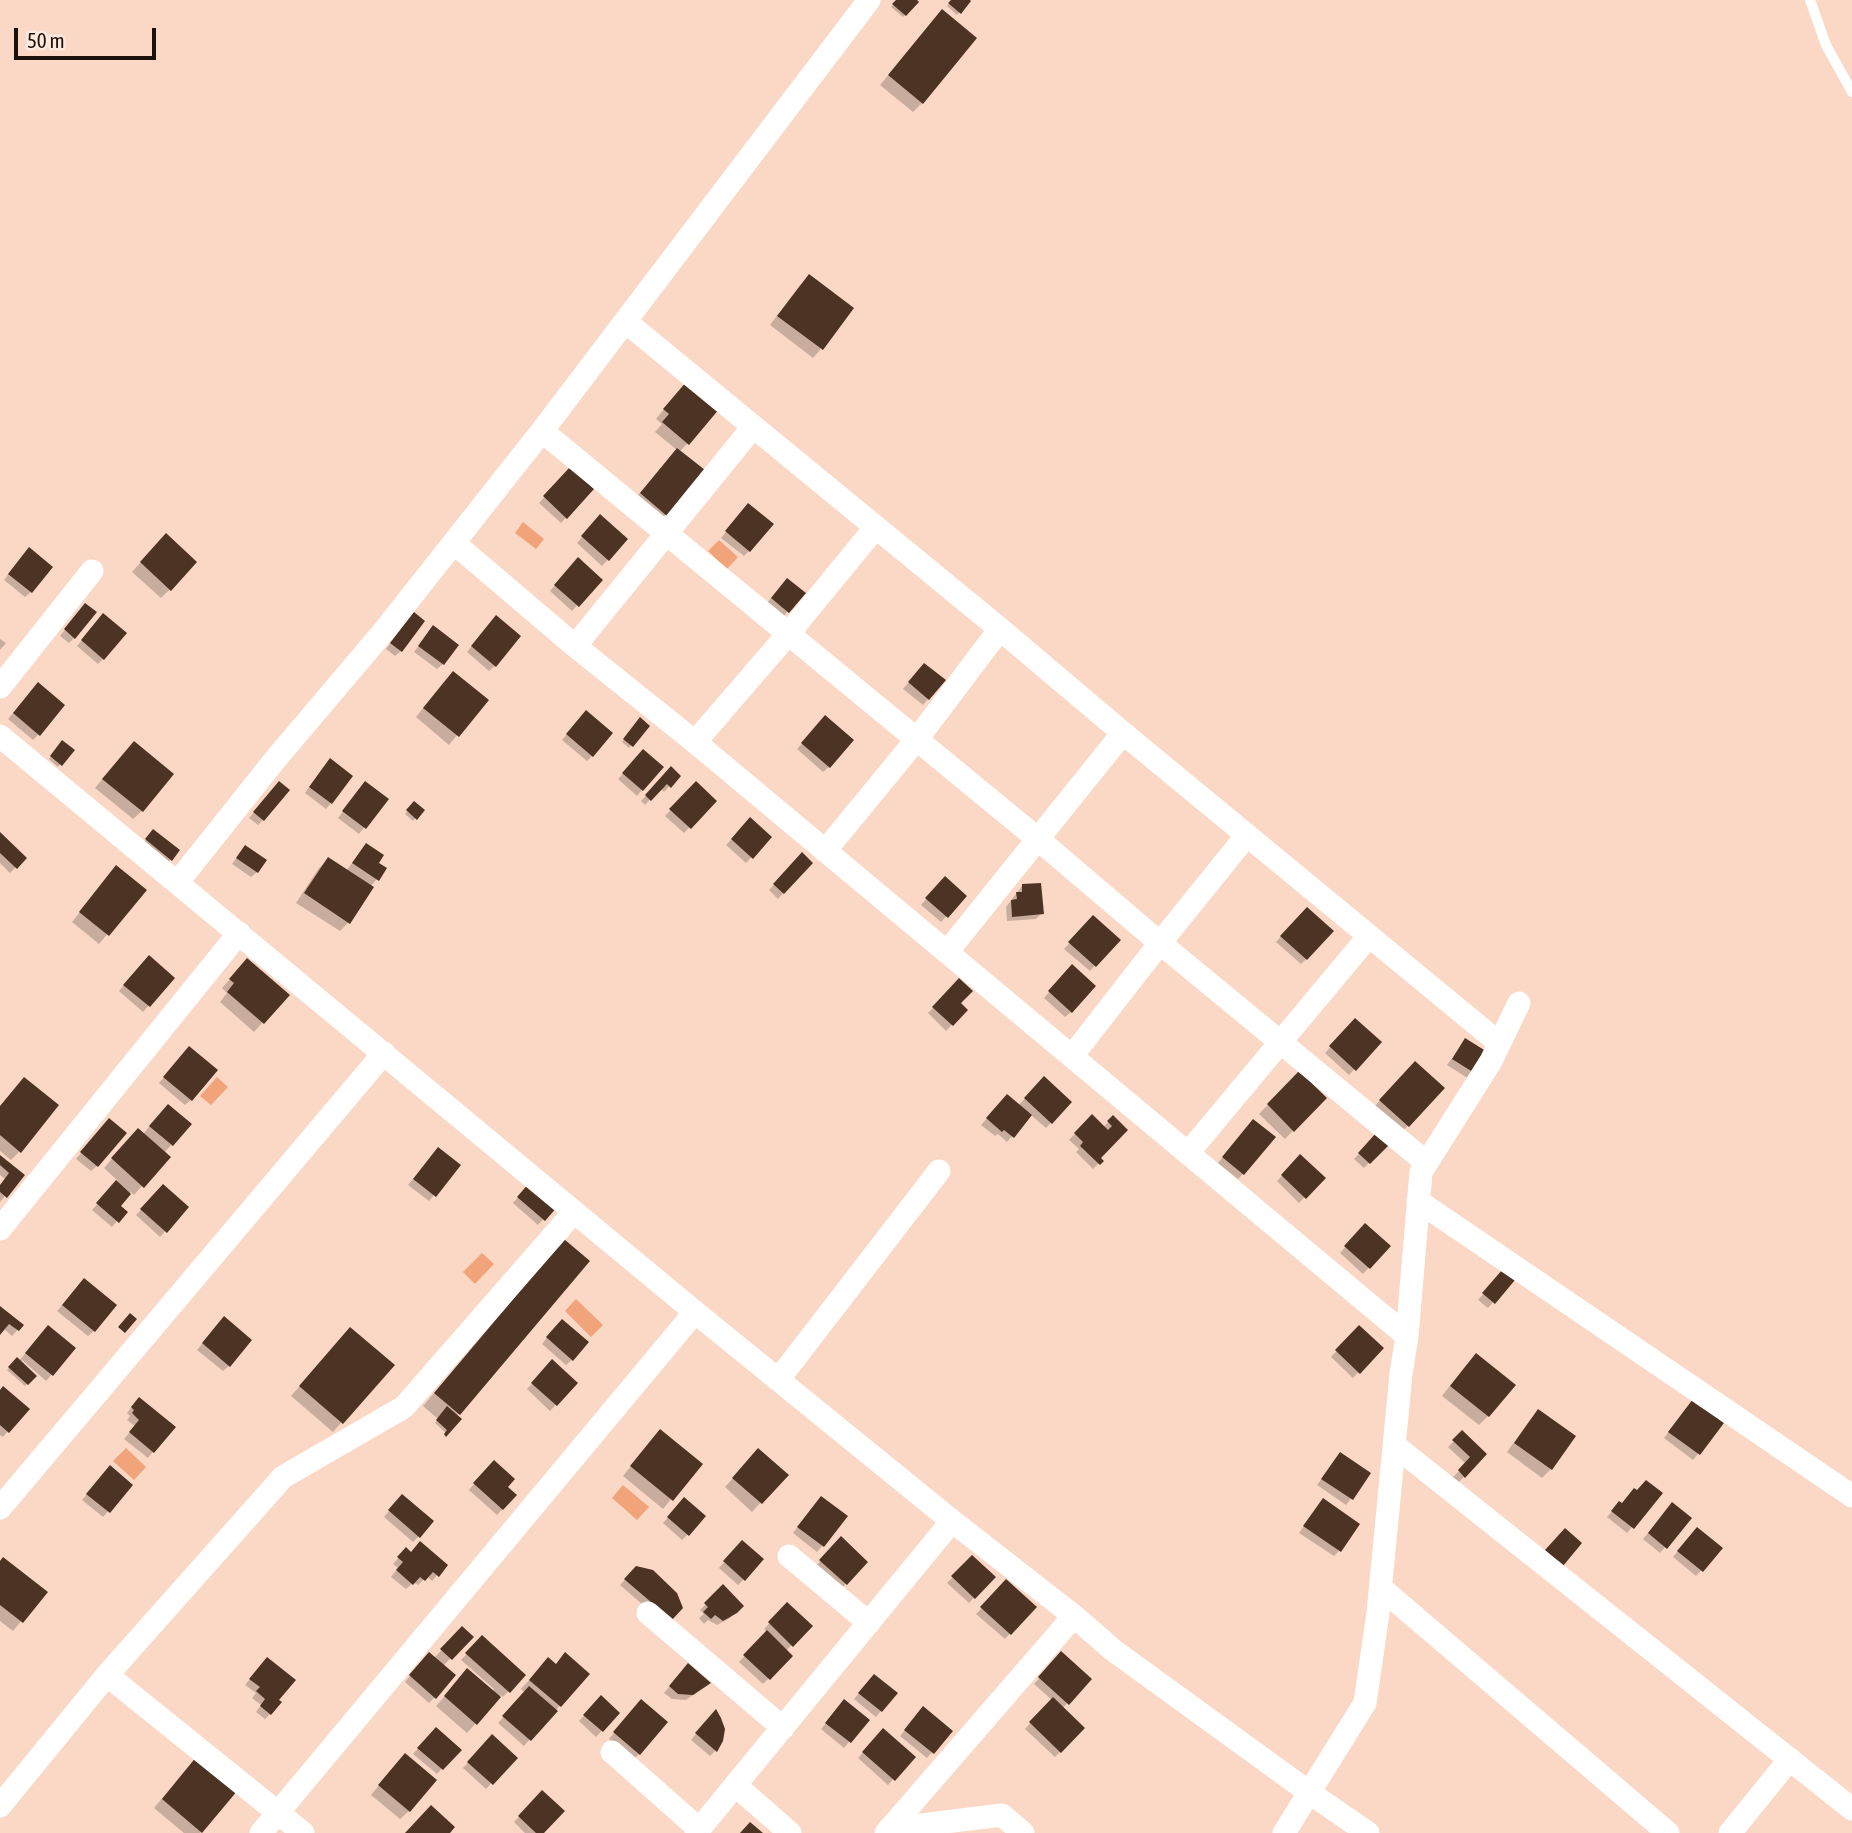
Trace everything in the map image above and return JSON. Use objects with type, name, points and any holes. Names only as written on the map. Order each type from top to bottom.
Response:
[{"type":"street","points":[[177,883],[274,761],[384,631],[542,431],[869,0]]},
{"type":"street","points":[[626,322],[1499,1043]]},
{"type":"street","points":[[575,646],[753,427]]},
{"type":"street","points":[[542,431],[1039,839],[1160,943],[1427,1163]]},
{"type":"street","points":[[695,742],[875,528]]},
{"type":"street","points":[[454,543],[1406,1336]]},
{"type":"street","points":[[0,687],[92,571]]},
{"type":"street","points":[[825,851],[917,739],[1000,629]]},
{"type":"street","points":[[947,951],[1123,733]]},
{"type":"street","points":[[1,739],[778,1380],[1113,1650],[1368,1833]]},
{"type":"street","points":[[1073,1056],[1247,835]]},
{"type":"street","points":[[0,1228],[239,933]]},
{"type":"street","points":[[1188,1153],[1369,936]]},
{"type":"street","points":[[1284,1833],[1365,1703],[1381,1588],[1421,1172],[1491,1061],[1519,1003]]},
{"type":"street","points":[[0,1508],[384,1053]]},
{"type":"street","points":[[778,1380],[939,1171]]},
{"type":"street","points":[[1419,1200],[1852,1496]]},
{"type":"street","points":[[0,1806],[107,1675],[283,1477],[404,1406],[574,1212]]},
{"type":"street","points":[[261,1833],[695,1312]]},
{"type":"street","points":[[1394,1445],[1852,1809]]},
{"type":"street","points":[[612,1752],[698,1831],[952,1521]]},
{"type":"street","points":[[789,1556],[869,1623]]},
{"type":"street","points":[[1381,1588],[1668,1833]]},
{"type":"street","points":[[648,1614],[783,1728]]},
{"type":"street","points":[[888,1831],[1074,1616]]},
{"type":"street","points":[[107,1675],[303,1833]]},
{"type":"street","points":[[1730,1833],[1790,1759]]},
{"type":"street","points":[[735,1785],[790,1833]]},
{"type":"street","points":[[888,1831],[1002,1815],[1023,1833]]},
{"type":"lane","points":[[1810,0],[1826,45],[1852,92]]},
{"type":"shaded area","points":[[523,522],[544,539],[536,549],[515,533]]},
{"type":"shaded area","points":[[719,540],[738,557],[727,569],[708,551]]},
{"type":"shaded area","points":[[217,1077],[228,1087],[211,1105],[200,1096]]},
{"type":"shaded area","points":[[482,1253],[494,1264],[475,1284],[463,1272]]},
{"type":"shaded area","points":[[576,1299],[603,1325],[591,1337],[565,1311]]},
{"type":"shaded area","points":[[126,1448],[146,1467],[134,1480],[113,1461]]},
{"type":"shaded area","points":[[623,1485],[649,1507],[637,1520],[612,1498]]},
{"type":"building","points":[[896,0],[919,2],[906,16],[892,4]]},
{"type":"building","points":[[951,0],[971,1],[961,14],[948,3]]},
{"type":"building","points":[[942,9],[977,38],[923,104],[888,75]]},
{"type":"building","points":[[809,274],[854,308],[823,350],[777,316]]},
{"type":"building","points":[[687,381],[720,408],[689,445],[662,422],[669,414],[663,409]]},
{"type":"building","points":[[677,448],[705,470],[667,516],[640,493]]},
{"type":"building","points":[[570,467],[594,489],[567,519],[543,496]]},
{"type":"building","points":[[748,503],[774,524],[750,552],[725,531]]},
{"type":"building","points":[[600,514],[628,539],[609,561],[581,536]]},
{"type":"building","points":[[166,533],[197,562],[171,591],[140,562]]},
{"type":"building","points":[[29,547],[53,567],[32,593],[8,574]]},
{"type":"building","points":[[578,557],[603,580],[579,607],[554,585]]},
{"type":"building","points":[[787,578],[806,593],[789,613],[771,598]]},
{"type":"building","points":[[85,603],[97,612],[75,639],[64,629]]},
{"type":"building","points":[[414,612],[425,621],[402,652],[390,643]]},
{"type":"building","points":[[103,613],[127,633],[104,660],[81,640]]},
{"type":"building","points":[[496,615],[521,636],[496,667],[471,646]]},
{"type":"building","points":[[433,625],[459,645],[444,665],[418,646]]},
{"type":"building","points":[[924,663],[946,680],[929,700],[908,682]]},
{"type":"building","points":[[453,671],[489,700],[459,737],[423,708]]},
{"type":"building","points":[[38,682],[65,705],[40,736],[13,713]]},
{"type":"building","points":[[586,710],[613,733],[593,757],[566,734]]},
{"type":"building","points":[[825,715],[854,740],[830,768],[801,743]]},
{"type":"building","points":[[640,717],[650,726],[633,747],[623,739]]},
{"type":"building","points":[[62,740],[75,750],[62,766],[50,756]]},
{"type":"building","points":[[134,741],[174,774],[143,812],[102,779]]},
{"type":"building","points":[[643,749],[664,767],[643,791],[622,773]]},
{"type":"building","points":[[330,758],[353,776],[332,804],[309,787]]},
{"type":"building","points":[[671,766],[681,776],[671,788],[667,784],[651,801],[645,795]]},
{"type":"building","points":[[279,781],[290,790],[264,821],[253,812]]},
{"type":"building","points":[[365,781],[389,799],[366,829],[342,811]]},
{"type":"building","points":[[696,781],[717,801],[691,829],[669,809]]},
{"type":"building","points":[[414,801],[425,810],[417,820],[406,810]]},
{"type":"building","points":[[750,817],[772,837],[753,859],[731,839]]},
{"type":"building","points":[[153,829],[180,850],[172,861],[145,839]]},
{"type":"building","points":[[0,832],[27,858],[17,869],[0,853]]},
{"type":"building","points":[[366,843],[384,855],[379,863],[387,868],[379,881],[352,863]]},
{"type":"building","points":[[245,845],[267,860],[258,873],[236,858]]},
{"type":"building","points":[[802,852],[813,863],[784,894],[773,884]]},
{"type":"building","points":[[328,857],[374,887],[350,924],[304,893]]},
{"type":"building","points":[[116,865],[147,890],[109,936],[79,912]]},
{"type":"building","points":[[945,876],[967,896],[948,918],[925,898]]},
{"type":"building","points":[[1041,883],[1044,914],[1012,917],[1011,900],[1017,899],[1016,892],[1022,892],[1022,884]]},
{"type":"building","points":[[1307,907],[1334,931],[1307,960],[1280,936]]},
{"type":"building","points":[[1093,915],[1121,940],[1096,967],[1068,942]]},
{"type":"building","points":[[149,955],[175,978],[150,1007],[123,985]]},
{"type":"building","points":[[247,958],[290,995],[264,1024],[227,992],[234,983],[229,979]]},
{"type":"building","points":[[1072,964],[1096,986],[1072,1013],[1048,991]]},
{"type":"building","points":[[959,978],[973,991],[961,1003],[968,1010],[953,1026],[932,1007]]},
{"type":"building","points":[[1355,1018],[1382,1042],[1356,1071],[1329,1046]]},
{"type":"building","points":[[1465,1038],[1489,1053],[1476,1074],[1452,1059]]},
{"type":"building","points":[[189,1046],[218,1070],[192,1101],[163,1077]]},
{"type":"building","points":[[1415,1061],[1445,1088],[1409,1127],[1379,1100]]},
{"type":"building","points":[[1299,1071],[1327,1098],[1294,1132],[1267,1104]]},
{"type":"building","points":[[1044,1076],[1072,1102],[1052,1124],[1024,1098]]},
{"type":"building","points":[[24,1077],[59,1105],[21,1153],[0,1135],[0,1106]]},
{"type":"building","points":[[1007,1094],[1032,1115],[1014,1138],[986,1118]]},
{"type":"building","points":[[168,1104],[192,1124],[173,1146],[149,1126]]},
{"type":"building","points":[[1092,1114],[1108,1130],[1112,1126],[1107,1121],[1113,1115],[1128,1130],[1101,1158],[1104,1161],[1100,1165],[1080,1146],[1083,1142],[1074,1133]]},
{"type":"building","points":[[109,1118],[127,1133],[98,1167],[80,1152]]},
{"type":"building","points":[[1253,1119],[1276,1137],[1244,1175],[1222,1157]]},
{"type":"building","points":[[138,1128],[171,1157],[144,1188],[111,1158]]},
{"type":"building","points":[[1376,1133],[1389,1145],[1370,1164],[1358,1153]]},
{"type":"building","points":[[438,1147],[461,1165],[436,1197],[413,1179]]},
{"type":"building","points":[[1300,1154],[1326,1178],[1306,1199],[1281,1175]]},
{"type":"building","points":[[0,1155],[25,1175],[7,1198],[0,1192],[0,1185],[9,1173],[0,1165]]},
{"type":"building","points":[[116,1180],[131,1194],[121,1206],[128,1212],[119,1223],[96,1203]]},
{"type":"building","points":[[530,1182],[558,1206],[545,1221],[517,1197]]},
{"type":"building","points":[[163,1184],[189,1207],[167,1233],[140,1209]]},
{"type":"building","points":[[1365,1223],[1391,1246],[1370,1269],[1344,1246]]},
{"type":"building","points":[[564,1239],[590,1261],[460,1415],[434,1393]]},
{"type":"building","points":[[1502,1270],[1515,1280],[1495,1304],[1482,1293]]},
{"type":"building","points":[[84,1278],[117,1305],[95,1332],[62,1305]]},
{"type":"building","points":[[0,1306],[24,1325],[19,1331],[9,1324],[0,1335]]},
{"type":"building","points":[[130,1313],[137,1319],[125,1333],[118,1327]]},
{"type":"building","points":[[224,1316],[252,1340],[230,1367],[202,1343]]},
{"type":"building","points":[[562,1319],[589,1342],[573,1361],[546,1337]]},
{"type":"building","points":[[48,1325],[76,1348],[53,1376],[25,1353]]},
{"type":"building","points":[[1359,1325],[1384,1348],[1360,1374],[1335,1350]]},
{"type":"building","points":[[350,1327],[395,1365],[343,1424],[299,1386]]},
{"type":"building","points":[[1476,1353],[1516,1385],[1489,1417],[1450,1386]]},
{"type":"building","points":[[17,1357],[37,1376],[28,1385],[8,1367]]},
{"type":"building","points":[[552,1359],[578,1383],[557,1406],[531,1383]]},
{"type":"building","points":[[3,1386],[30,1409],[9,1433],[0,1425],[0,1390]]},
{"type":"building","points":[[139,1397],[176,1427],[154,1453],[129,1432],[139,1420],[132,1413],[134,1410],[131,1407]]},
{"type":"building","points":[[1693,1399],[1724,1423],[1700,1455],[1668,1432]]},
{"type":"building","points":[[447,1406],[462,1419],[446,1437],[444,1434],[447,1430],[436,1420]]},
{"type":"building","points":[[1538,1409],[1576,1436],[1552,1470],[1514,1443]]},
{"type":"building","points":[[660,1429],[703,1464],[673,1501],[630,1466]]},
{"type":"building","points":[[1462,1430],[1487,1454],[1465,1478],[1458,1470],[1470,1457],[1452,1440]]},
{"type":"building","points":[[758,1448],[789,1475],[762,1504],[732,1478]]},
{"type":"building","points":[[1340,1452],[1371,1473],[1353,1500],[1321,1479]]},
{"type":"building","points":[[494,1460],[515,1479],[508,1487],[517,1495],[503,1510],[473,1483]]},
{"type":"building","points":[[110,1465],[133,1485],[110,1513],[86,1494]]},
{"type":"building","points":[[1646,1480],[1663,1493],[1634,1529],[1611,1511],[1619,1501],[1622,1503],[1634,1488],[1637,1490]]},
{"type":"building","points":[[402,1494],[434,1521],[420,1538],[388,1510]]},
{"type":"building","points":[[821,1496],[848,1516],[824,1547],[797,1527]]},
{"type":"building","points":[[684,1497],[706,1516],[689,1536],[667,1517]]},
{"type":"building","points":[[1323,1498],[1360,1524],[1341,1552],[1303,1526]]},
{"type":"building","points":[[1672,1502],[1692,1518],[1667,1549],[1648,1533]]},
{"type":"building","points":[[1697,1527],[1723,1548],[1703,1572],[1677,1551]]},
{"type":"building","points":[[1565,1528],[1582,1543],[1563,1566],[1545,1550]]},
{"type":"building","points":[[841,1536],[868,1562],[847,1585],[819,1560]]},
{"type":"building","points":[[742,1540],[764,1559],[745,1581],[723,1561]]},
{"type":"building","points":[[420,1541],[448,1565],[439,1577],[433,1572],[425,1581],[420,1577],[413,1585],[396,1570],[403,1562],[397,1557],[406,1547],[411,1552]]},
{"type":"building","points":[[972,1555],[996,1577],[975,1599],[951,1576]]},
{"type":"building","points":[[3,1557],[48,1592],[23,1623],[0,1605],[0,1561]]},
{"type":"building","points":[[636,1566],[653,1570],[677,1593],[683,1608],[672,1620],[624,1579]]},
{"type":"building","points":[[1006,1579],[1037,1607],[1011,1635],[980,1607]]},
{"type":"building","points":[[723,1584],[744,1606],[723,1621],[715,1615],[711,1619],[703,1612],[708,1607],[704,1603]]},
{"type":"building","points":[[787,1602],[813,1626],[793,1647],[768,1622]]},
{"type":"building","points":[[462,1626],[474,1637],[452,1660],[440,1649]]},
{"type":"building","points":[[767,1630],[793,1656],[770,1680],[743,1655]]},
{"type":"building","points":[[482,1635],[526,1675],[510,1693],[465,1653]]},
{"type":"building","points":[[1061,1651],[1092,1679],[1069,1705],[1038,1677]]},
{"type":"building","points":[[429,1652],[456,1675],[436,1699],[409,1675]]},
{"type":"building","points":[[565,1652],[590,1674],[561,1707],[529,1680],[548,1657],[556,1664]]},
{"type":"building","points":[[267,1657],[296,1680],[279,1700],[282,1702],[271,1715],[260,1706],[265,1699],[256,1691],[260,1687],[249,1679]]},
{"type":"building","points":[[688,1663],[711,1683],[693,1695],[678,1694],[669,1686]]},
{"type":"building","points":[[467,1668],[501,1697],[477,1725],[444,1696]]},
{"type":"building","points":[[874,1674],[898,1693],[882,1712],[858,1693]]},
{"type":"building","points":[[529,1686],[558,1711],[531,1741],[502,1716]]},
{"type":"building","points":[[601,1695],[620,1713],[603,1732],[583,1715]]},
{"type":"building","points":[[1053,1697],[1085,1728],[1061,1753],[1029,1722]]},
{"type":"building","points":[[641,1699],[668,1722],[640,1755],[613,1732]]},
{"type":"building","points":[[844,1699],[870,1720],[851,1743],[825,1723]]},
{"type":"building","points":[[923,1706],[953,1731],[934,1754],[904,1730]]},
{"type":"building","points":[[716,1709],[725,1729],[717,1752],[695,1733]]},
{"type":"building","points":[[436,1727],[462,1750],[443,1770],[417,1748]]},
{"type":"building","points":[[883,1728],[916,1757],[895,1781],[862,1752]]},
{"type":"building","points":[[492,1734],[518,1758],[493,1785],[467,1762]]},
{"type":"building","points":[[405,1753],[437,1780],[410,1812],[378,1785]]},
{"type":"building","points":[[197,1756],[238,1790],[202,1833],[162,1799]]},
{"type":"building","points":[[542,1790],[565,1811],[544,1833],[536,1833],[518,1816]]},
{"type":"building","points":[[431,1805],[455,1827],[450,1833],[405,1833]]},
{"type":"building","points":[[750,1822],[763,1833],[740,1833]]}]
